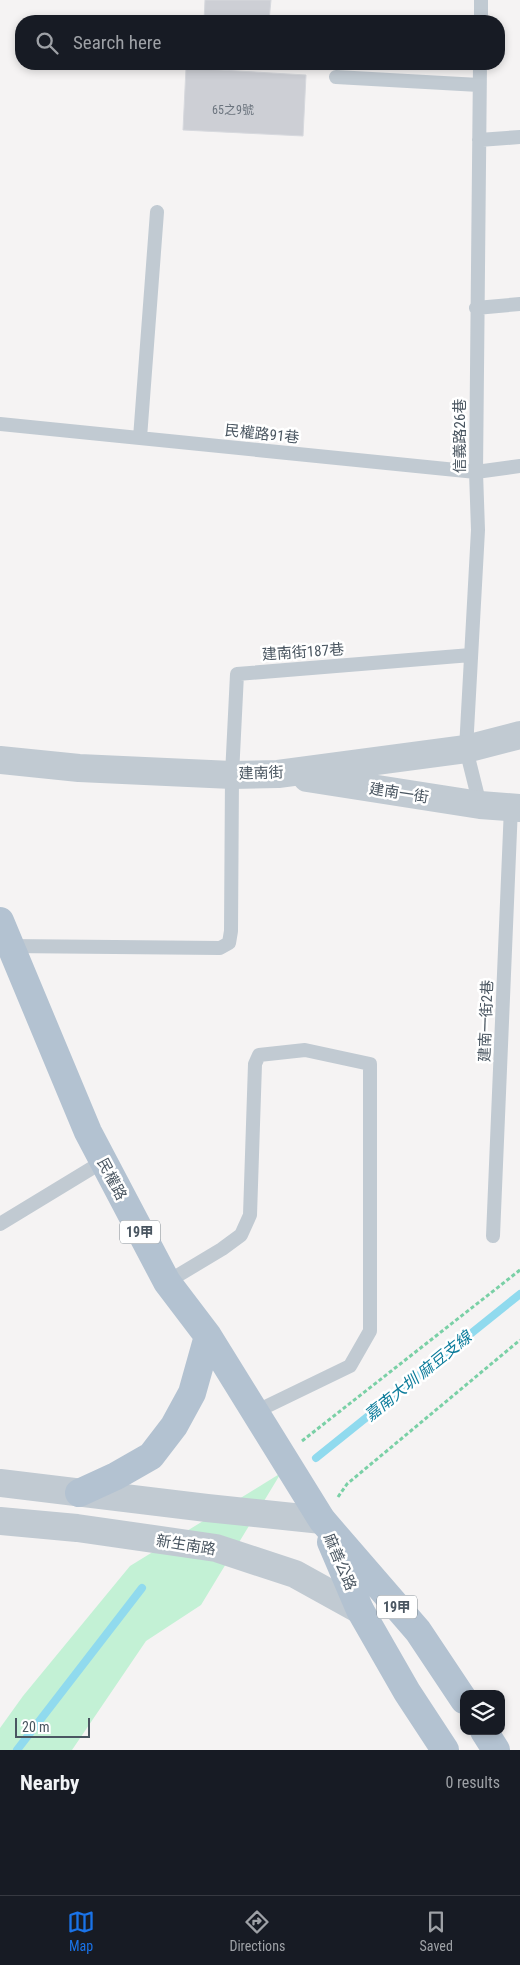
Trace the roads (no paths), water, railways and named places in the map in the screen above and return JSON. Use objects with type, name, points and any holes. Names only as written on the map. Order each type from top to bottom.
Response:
[{"type":"main road","name":"民權路","points":[[3,938],[102,1162],[167,1282],[208,1336],[322,1520]]},
{"type":"main road","points":[[78,1493],[116,1476],[151,1456],[174,1426],[192,1393],[208,1336]]},
{"type":"main road","name":"麻善公路","points":[[322,1520],[360,1610],[407,1692],[445,1750]]},
{"type":"main road","name":"麻善公路","points":[[322,1520],[418,1631],[460,1694]]},
{"type":"main road","points":[[487,1735],[496,1750]]},
{"type":"street","name":"建南街","points":[[0,760],[79,768],[232,775],[278,774],[466,749],[520,735]]},
{"type":"street","name":"建南一街","points":[[278,774],[480,806],[516,808]]},
{"type":"street","points":[[0,1483],[322,1520]]},
{"type":"street","name":"新生南路","points":[[0,1521],[77,1528],[216,1548],[295,1574],[360,1610]]},
{"type":"lane","points":[[481,0],[481,15]]},
{"type":"lane","name":"信義路26巷","points":[[480,70],[476,308],[478,530],[466,749],[480,806]]},
{"type":"lane","points":[[336,77],[479,85]]},
{"type":"lane","points":[[479,140],[520,137]]},
{"type":"lane","points":[[140,438],[157,212]]},
{"type":"lane","points":[[476,308],[520,304]]},
{"type":"lane","name":"民權路91巷","points":[[0,424],[476,472],[520,466]]},
{"type":"lane","name":"建南街187巷","points":[[232,775],[237,674],[472,655]]},
{"type":"lane","points":[[3,938],[220,948],[229,943],[231,931],[232,775]]},
{"type":"lane","name":"建南一街2巷","points":[[493,1236],[516,808]]},
{"type":"lane","points":[[167,1282],[222,1249],[241,1235],[250,1215],[255,1064],[259,1055],[305,1050],[370,1064],[370,1331],[350,1366],[255,1412]]},
{"type":"lane","points":[[0,1224],[102,1162]]},
{"type":"waterway","name":"嘉南大圳 麻豆支線","points":[[316,1458],[520,1294]]},
{"type":"waterway","name":"嘉南大圳 麻豆支線","points":[[17,1750],[142,1588]]}]
